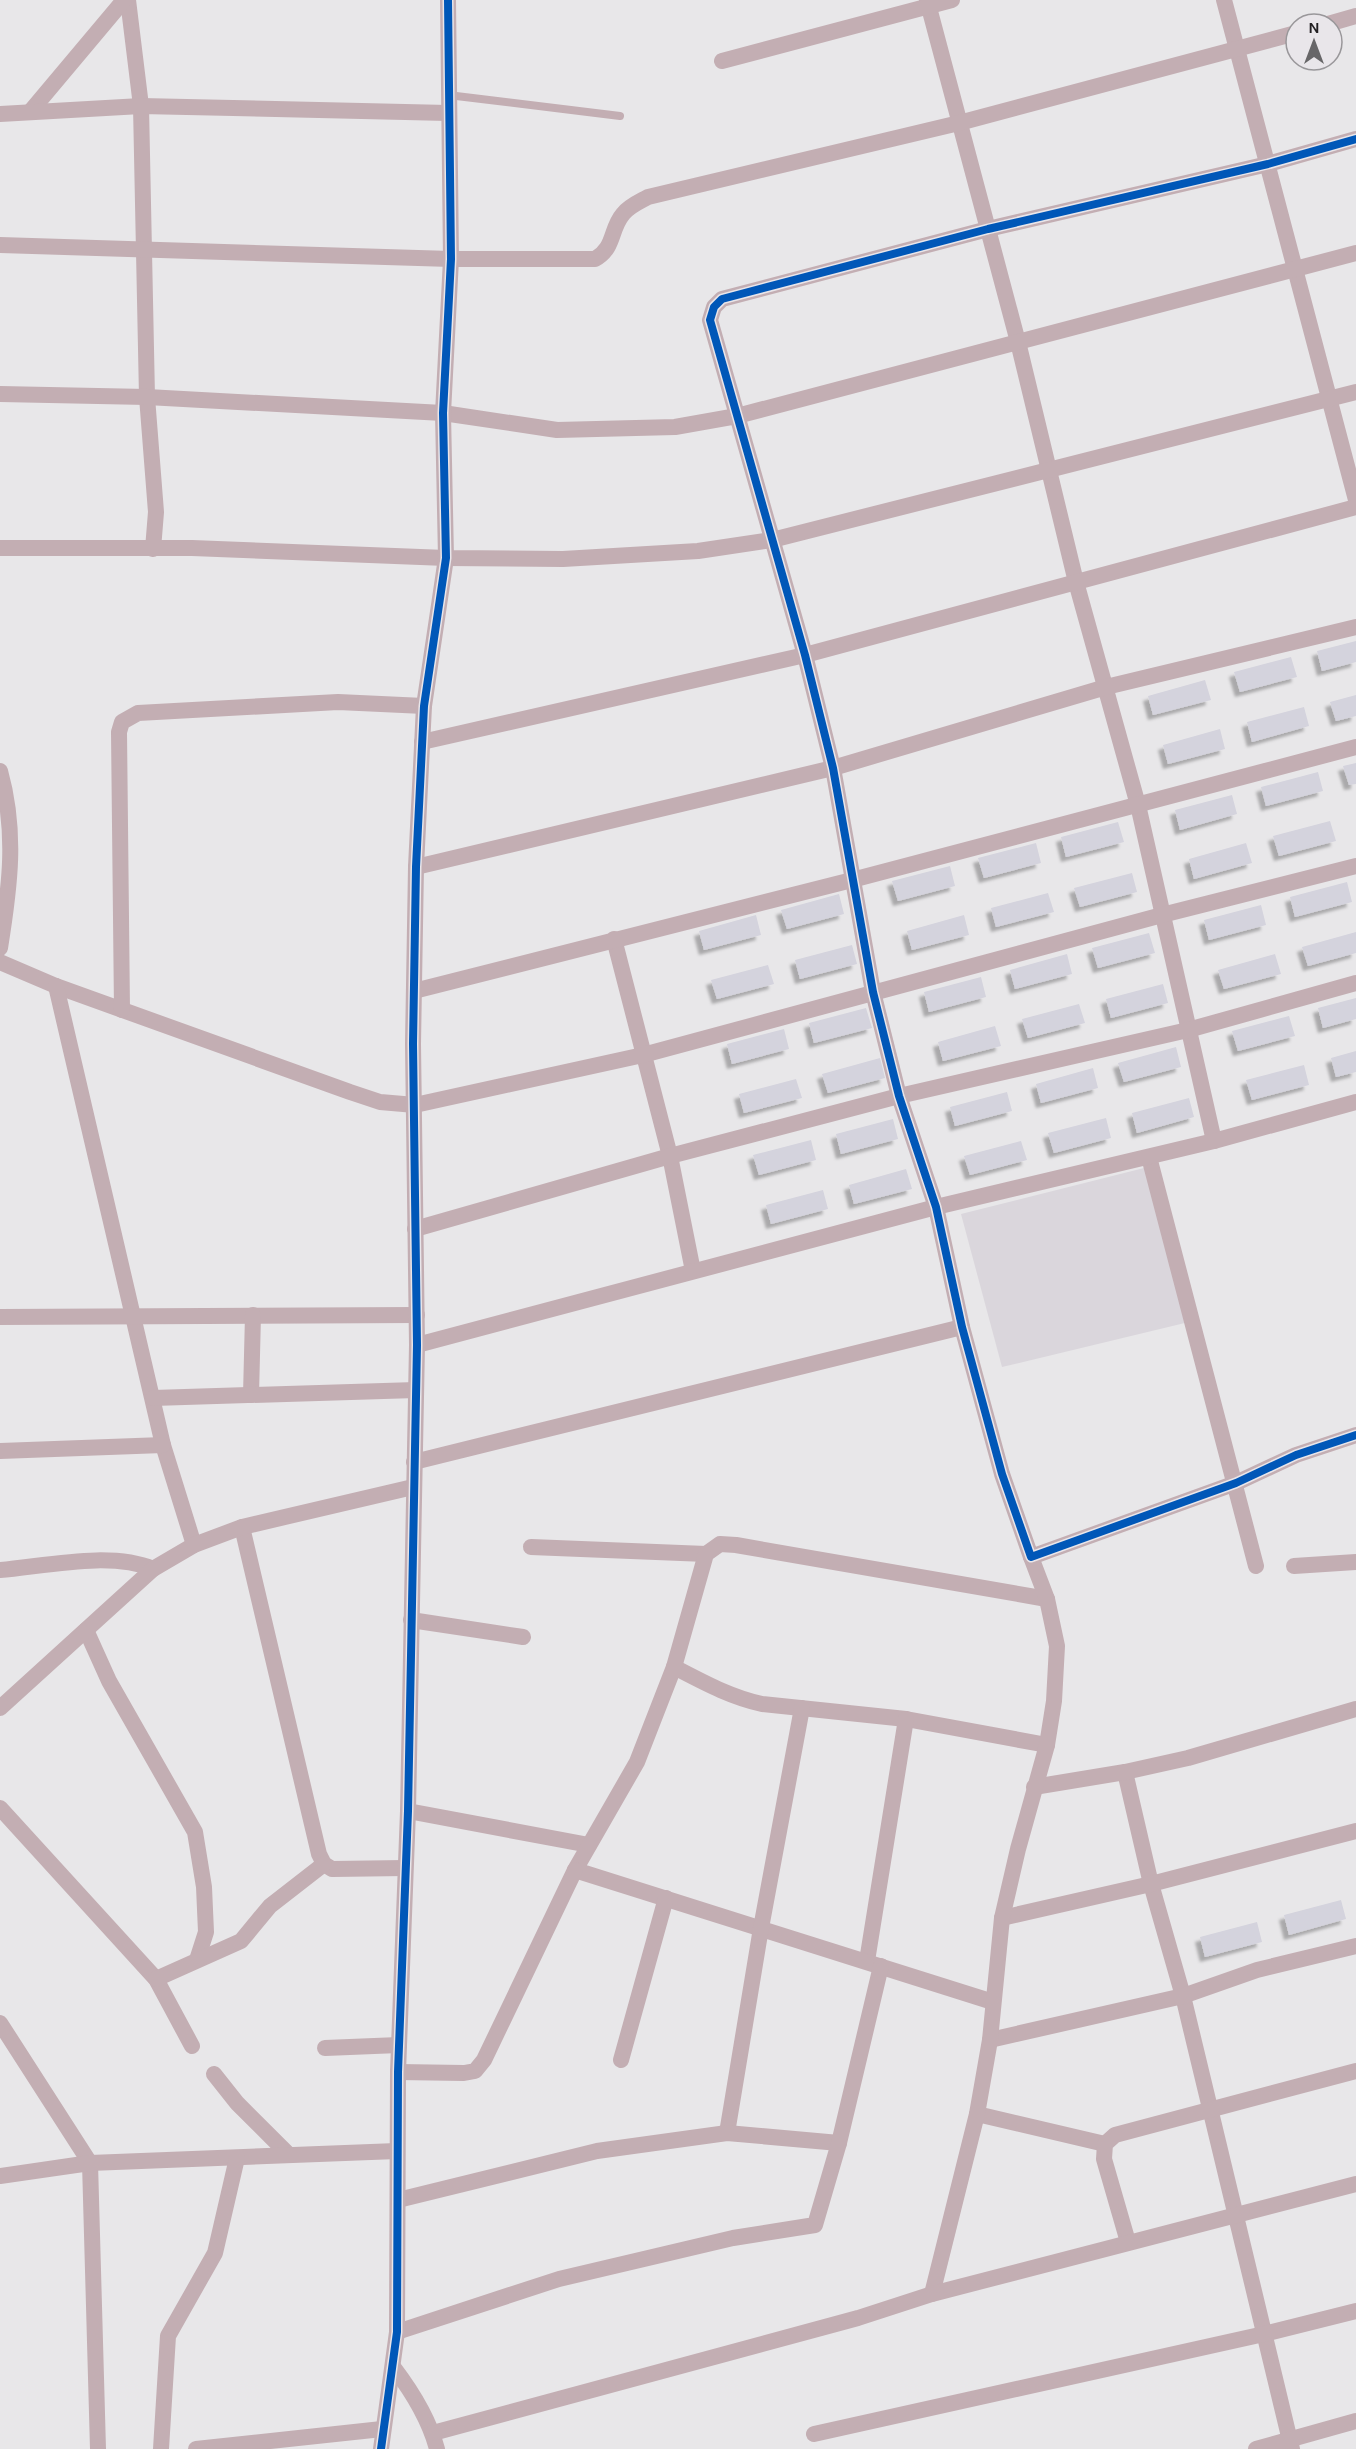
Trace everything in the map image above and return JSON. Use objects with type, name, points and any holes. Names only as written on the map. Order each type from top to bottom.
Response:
[{"type":"street","points":[[126,0],[141,106],[147,397],[156,512],[153,549]]},
{"type":"street","points":[[30,112],[126,0]]},
{"type":"street","points":[[381,2449],[382,2429],[394,2368],[397,2332],[398,2072],[408,1811],[417,1345],[414,1105],[416,867],[424,706],[446,558],[443,413],[451,259],[448,0]]},
{"type":"street","points":[[722,61],[928,3],[952,0]]},
{"type":"street","points":[[1224,0],[1356,500]]},
{"type":"street","points":[[928,3],[1018,342],[1076,582],[1138,805],[1214,1142]]},
{"type":"street","points":[[0,245],[451,259],[595,259],[605,253],[611,244],[621,215],[648,197],[959,123],[1284,36]]},
{"type":"street","points":[[0,114],[141,106],[448,113]]},
{"type":"street","points":[[932,2294],[977,2114],[990,2040],[1002,1918],[1034,1787],[1047,1745],[1054,1701],[1057,1646],[1047,1599],[1002,1474],[962,1327],[936,1207],[899,1096],[873,992],[832,768],[805,655],[710,320],[714,307],[722,299],[988,229],[1268,164],[1356,139]]},
{"type":"street","points":[[0,394],[147,397],[443,413],[557,430],[675,428],[737,416],[1356,253]]},
{"type":"street","points":[[0,548],[192,548],[446,558],[574,559],[698,551],[772,540],[1356,392]]},
{"type":"street","points":[[422,742],[805,655],[1356,507]]},
{"type":"street","points":[[416,867],[832,768],[1106,687],[1356,627]]},
{"type":"street","points":[[122,1010],[119,732],[122,722],[138,713],[297,704],[338,702],[424,706]]},
{"type":"street","points":[[414,991],[852,880],[1356,747]]},
{"type":"street","points":[[0,771],[10,826],[11,881],[0,948]]},
{"type":"street","points":[[0,962],[56,986],[350,1092],[380,1102],[414,1105],[643,1055],[1162,915],[1356,866]]},
{"type":"street","points":[[614,939],[669,1156],[693,1271]]},
{"type":"street","points":[[415,1229],[669,1156],[899,1096],[1188,1030],[1356,983]]},
{"type":"street","points":[[56,986],[107,1211],[135,1316],[163,1445],[194,1545]]},
{"type":"street","points":[[417,1345],[936,1207],[1214,1142],[1356,1102]]},
{"type":"street","points":[[1149,1157],[1236,1482],[1256,1566]]},
{"type":"street","points":[[251,1395],[253,1315]]},
{"type":"street","points":[[0,1317],[417,1315]]},
{"type":"street","points":[[414,1462],[962,1327]]},
{"type":"street","points":[[153,1398],[416,1390]]},
{"type":"street","points":[[1031,1557],[1236,1482],[1296,1455],[1356,1435]]},
{"type":"street","points":[[0,1451],[163,1445]]},
{"type":"street","points":[[0,1708],[153,1569],[194,1545],[242,1527],[413,1487]]},
{"type":"street","points":[[242,1527],[273,1667],[319,1854],[324,1864],[332,1869],[405,1868]]},
{"type":"street","points":[[531,1547],[706,1554],[720,1544],[736,1545],[1047,1599]]},
{"type":"street","points":[[398,2072],[464,2073],[475,2071],[484,2060],[575,1870],[637,1762],[674,1667],[706,1554]]},
{"type":"street","points":[[0,1570],[106,1561],[135,1561],[153,1569]]},
{"type":"street","points":[[1294,1566],[1356,1562]]},
{"type":"street","points":[[411,1620],[523,1637]]},
{"type":"street","points":[[86,1630],[110,1681],[195,1832],[204,1887],[206,1932],[197,1960]]},
{"type":"street","points":[[674,1667],[740,1699],[906,1719],[1047,1745]]},
{"type":"street","points":[[727,2133],[761,1928],[802,1708]]},
{"type":"street","points":[[1034,1787],[1125,1773],[1188,1758],[1356,1709]]},
{"type":"street","points":[[397,2332],[559,2279],[733,2238],[815,2225],[840,2143],[874,1963],[906,1719]]},
{"type":"street","points":[[1125,1773],[1151,1884],[1183,1996],[1234,2216],[1291,2445]]},
{"type":"street","points":[[0,1808],[156,1979],[192,2046]]},
{"type":"street","points":[[408,1811],[589,1845]]},
{"type":"street","points":[[1002,1918],[1151,1884],[1356,1831]]},
{"type":"street","points":[[156,1979],[241,1941],[270,1906],[324,1864]]},
{"type":"street","points":[[575,1870],[993,2002]]},
{"type":"street","points":[[621,2060],[666,1898]]},
{"type":"street","points":[[990,2040],[1183,1996],[1257,1970],[1356,1947]]},
{"type":"street","points":[[0,2023],[90,2163],[98,2449]]},
{"type":"street","points":[[325,2048],[399,2045]]},
{"type":"street","points":[[1128,2242],[1104,2160],[1105,2145],[1115,2135],[1356,2071]]},
{"type":"street","points":[[214,2074],[237,2103],[289,2155]]},
{"type":"street","points":[[977,2114],[1105,2145]]},
{"type":"street","points":[[398,2200],[597,2151],[727,2133],[840,2143]]},
{"type":"street","points":[[0,2176],[90,2163],[397,2151]]},
{"type":"street","points":[[161,2449],[168,2336],[215,2253],[237,2158]]},
{"type":"street","points":[[394,2368],[414,2395],[435,2441],[858,2318],[932,2294],[1356,2184]]},
{"type":"street","points":[[814,2434],[1264,2334],[1356,2311]]},
{"type":"street","points":[[1256,2449],[1291,2445],[1356,2421]]},
{"type":"street","points":[[196,2449],[382,2429]]},
{"type":"lane","points":[[448,95],[620,116]]},
{"type":"shaded area","points":[[1148,1167],[1189,1322],[1002,1367],[961,1214]]},
{"type":"building","points":[[1356,641],[1356,662],[1322,671],[1317,651]]},
{"type":"building","points":[[1291,657],[1297,677],[1240,692],[1234,672]]},
{"type":"building","points":[[1205,680],[1211,700],[1153,715],[1148,696]]},
{"type":"building","points":[[1356,695],[1356,716],[1336,721],[1330,702]]},
{"type":"building","points":[[1304,707],[1309,726],[1252,742],[1247,722]]},
{"type":"building","points":[[1220,729],[1225,749],[1168,764],[1163,745]]},
{"type":"building","points":[[1356,763],[1356,784],[1349,785],[1343,766]]},
{"type":"building","points":[[1318,772],[1323,791],[1266,806],[1261,787]]},
{"type":"building","points":[[1232,795],[1237,814],[1180,830],[1175,810]]},
{"type":"building","points":[[1330,821],[1336,841],[1279,856],[1273,836]]},
{"type":"building","points":[[1118,822],[1124,842],[1066,857],[1061,837]]},
{"type":"building","points":[[1036,843],[1041,863],[984,878],[978,858]]},
{"type":"building","points":[[1246,843],[1252,863],[1194,879],[1189,859]]},
{"type":"building","points":[[950,866],[955,886],[898,901],[892,881]]},
{"type":"building","points":[[1132,873],[1137,892],[1080,907],[1074,888]]},
{"type":"building","points":[[1347,882],[1352,902],[1295,917],[1290,897]]},
{"type":"building","points":[[1048,893],[1054,912],[996,927],[991,908]]},
{"type":"building","points":[[839,894],[844,914],[787,929],[781,910]]},
{"type":"building","points":[[1261,905],[1266,925],[1209,940],[1204,920]]},
{"type":"building","points":[[756,915],[761,935],[704,950],[699,931]]},
{"type":"building","points":[[964,915],[969,935],[912,950],[907,931]]},
{"type":"building","points":[[1356,932],[1356,953],[1308,966],[1302,947]]},
{"type":"building","points":[[1149,933],[1155,953],[1098,968],[1092,948]]},
{"type":"building","points":[[852,945],[857,964],[800,979],[795,960]]},
{"type":"building","points":[[1067,954],[1072,974],[1015,989],[1010,970]]},
{"type":"building","points":[[1275,954],[1281,974],[1224,989],[1218,970]]},
{"type":"building","points":[[768,965],[774,984],[717,999],[711,980]]},
{"type":"building","points":[[981,977],[986,997],[929,1012],[924,992]]},
{"type":"building","points":[[1163,984],[1168,1003],[1111,1018],[1106,999]]},
{"type":"building","points":[[1356,998],[1356,1019],[1323,1028],[1318,1008]]},
{"type":"building","points":[[1079,1004],[1085,1023],[1028,1038],[1022,1019]]},
{"type":"building","points":[[866,1008],[872,1028],[814,1043],[809,1023]]},
{"type":"building","points":[[1289,1016],[1295,1036],[1238,1051],[1232,1031]]},
{"type":"building","points":[[995,1026],[1001,1046],[943,1061],[938,1042]]},
{"type":"building","points":[[784,1029],[789,1049],[732,1064],[727,1044]]},
{"type":"building","points":[[1176,1047],[1181,1067],[1124,1082],[1118,1063]]},
{"type":"building","points":[[1356,1051],[1356,1072],[1336,1077],[1331,1058]]},
{"type":"building","points":[[880,1058],[885,1078],[828,1093],[822,1074]]},
{"type":"building","points":[[1304,1065],[1309,1085],[1252,1100],[1246,1080]]},
{"type":"building","points":[[1093,1068],[1098,1088],[1041,1103],[1036,1084]]},
{"type":"building","points":[[796,1079],[802,1098],[744,1113],[739,1094]]},
{"type":"building","points":[[1007,1092],[1012,1111],[955,1126],[950,1107]]},
{"type":"building","points":[[1189,1098],[1194,1117],[1137,1133],[1132,1113]]},
{"type":"building","points":[[1106,1118],[1111,1138],[1054,1153],[1048,1133]]},
{"type":"building","points":[[893,1119],[898,1139],[841,1154],[836,1134]]},
{"type":"building","points":[[811,1140],[816,1160],[759,1175],[753,1155]]},
{"type":"building","points":[[1021,1141],[1027,1160],[970,1175],[964,1156]]},
{"type":"building","points":[[906,1169],[912,1189],[854,1204],[849,1185]]},
{"type":"building","points":[[823,1190],[828,1209],[771,1224],[766,1205]]},
{"type":"building","points":[[1341,1900],[1346,1919],[1289,1935],[1284,1915]]},
{"type":"building","points":[[1257,1922],[1262,1942],[1205,1957],[1200,1937]]},
{"type":"cycle path","points":[[381,2449],[397,2332],[398,2072],[408,1811],[417,1345],[413,1044],[416,867],[424,706],[446,558],[443,413],[451,259],[448,0]]},
{"type":"cycle path","points":[[1356,139],[1268,164],[988,229],[722,299],[714,307],[710,320],[805,655],[833,768],[873,992],[899,1096],[936,1207],[962,1327],[1002,1474],[1031,1557],[1236,1483],[1296,1455],[1356,1435]]}]
